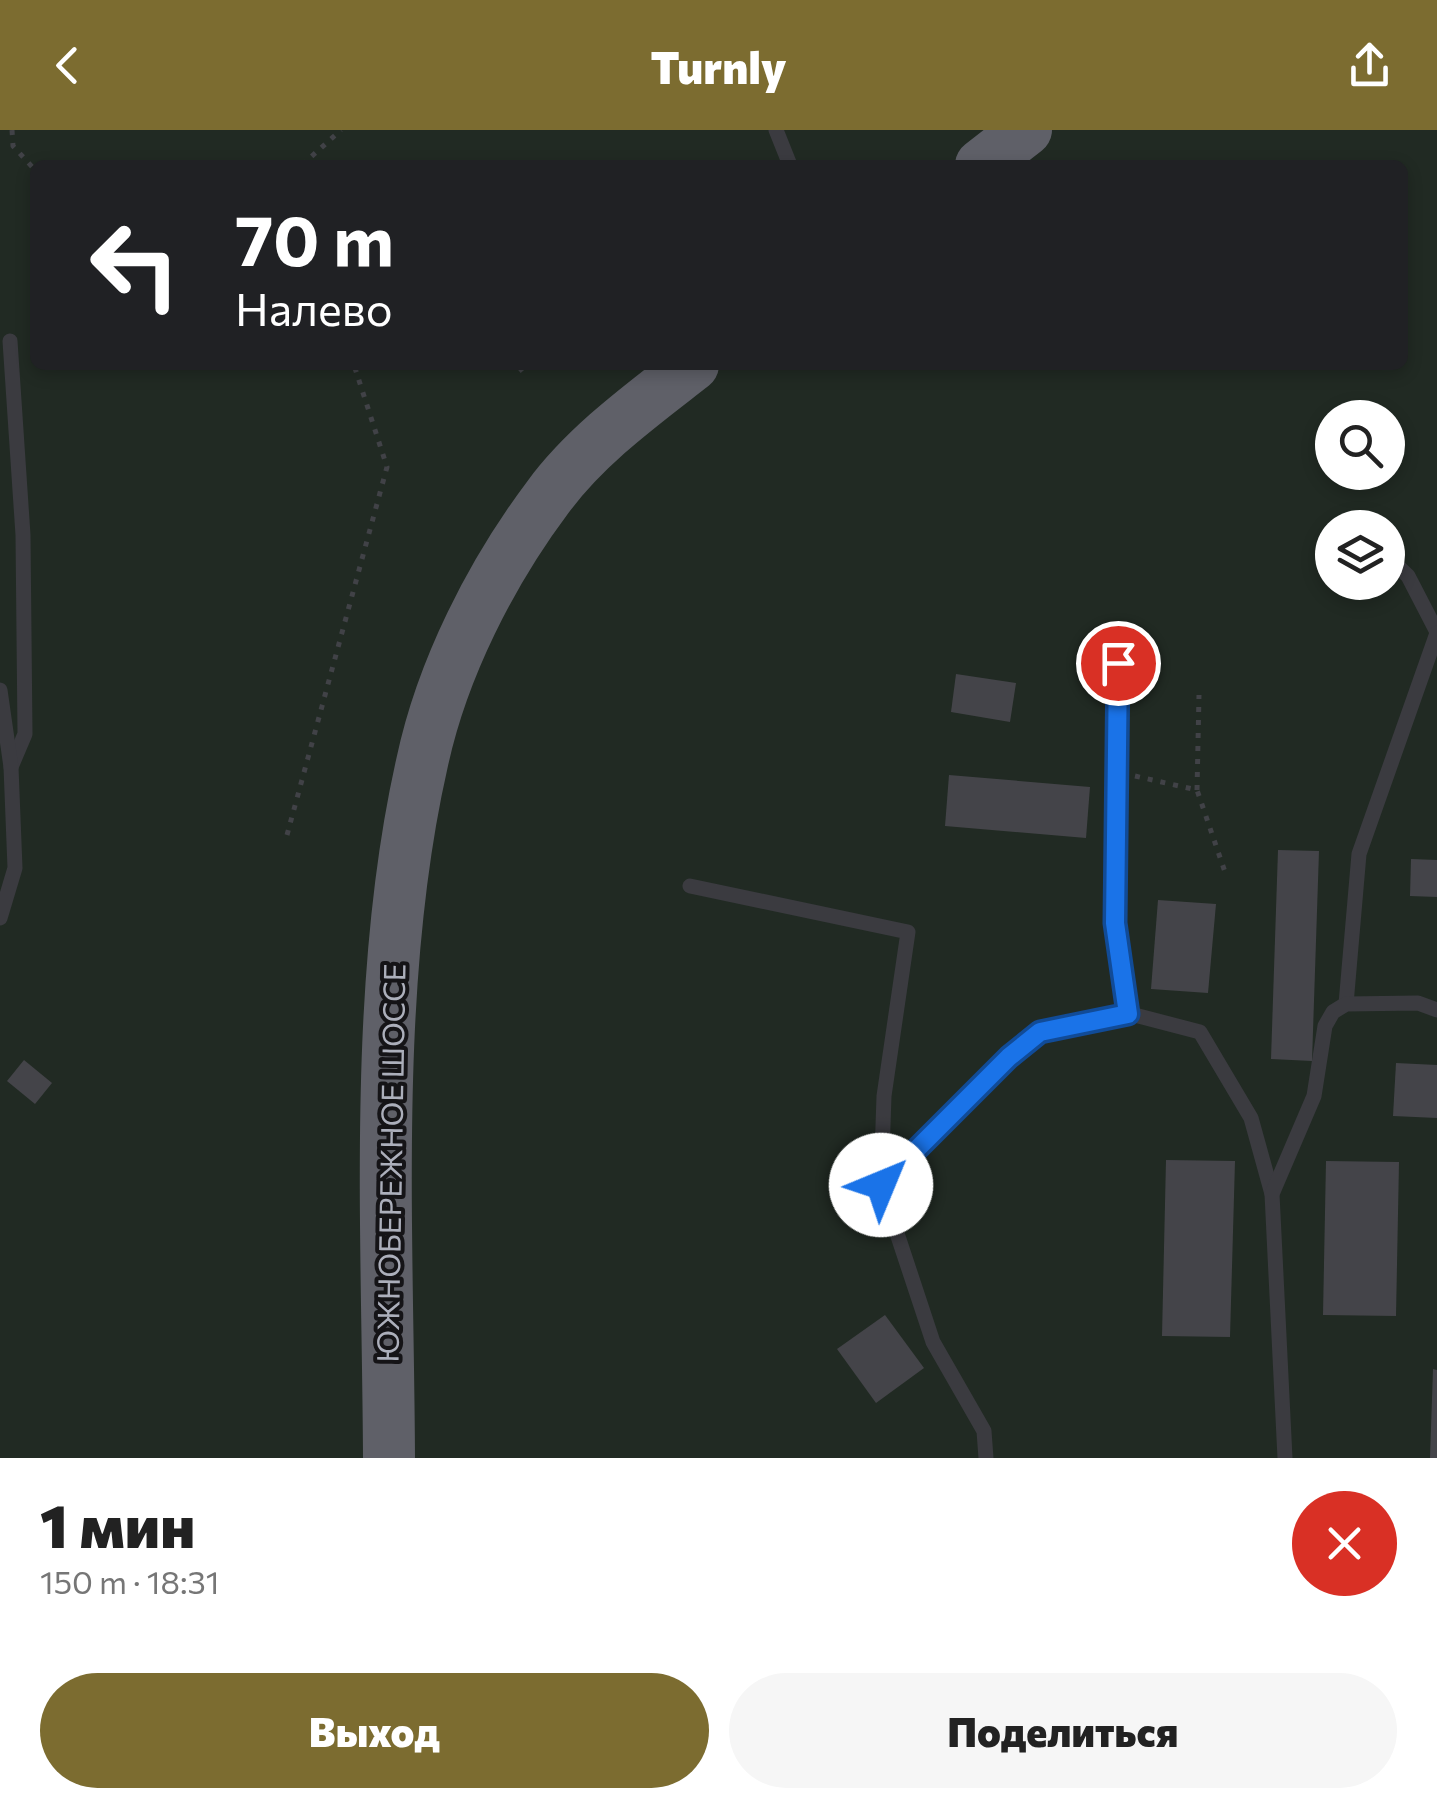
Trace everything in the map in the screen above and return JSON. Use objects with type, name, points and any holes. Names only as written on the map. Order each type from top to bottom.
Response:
[{"type":"highway","points":[[964,160],[1000,130]]},
{"type":"highway","points":[[988,160],[1026,130]]},
{"type":"highway","name":"ЮЖНОБЕРЕЖНОЕ ШОССЕ","points":[[365,1458],[364,1267],[371,984],[383,840],[398,753],[428,662],[471,573],[528,492],[591,422],[649,370]]},
{"type":"highway","name":"ЮЖНОБЕРЕЖНОЕ ШОССЕ","points":[[389,1458],[391,992],[422,760],[452,671],[492,582],[549,495],[616,426],[688,370]]},
{"type":"lane","points":[[776,130],[788,160]]},
{"type":"lane","points":[[10,341],[23,535],[25,714],[25,734],[11,766]]},
{"type":"lane","points":[[1346,1004],[1358,854],[1437,633],[1405,573]]},
{"type":"lane","points":[[1118,663],[1115,923],[1128,1014]]},
{"type":"lane","points":[[0,690],[11,766],[16,868],[0,918]]},
{"type":"lane","points":[[690,886],[908,932],[884,1096],[881,1185],[934,1342],[984,1431],[986,1458]]},
{"type":"lane","points":[[1272,1194],[1314,1096],[1325,1026],[1333,1012],[1346,1004],[1418,1002],[1437,1010]]},
{"type":"lane","points":[[881,1185],[1009,1057],[1040,1032],[1128,1014],[1200,1032],[1251,1118],[1272,1194],[1285,1458]]},
{"type":"path","points":[[12,130],[13,146],[30,165]]},
{"type":"path","points":[[308,160],[341,130]]},
{"type":"path","points":[[287,835],[387,467],[356,370]]},
{"type":"path","points":[[1199,695],[1196,790],[1225,872]]},
{"type":"path","points":[[1118,772],[1196,790]]},
{"type":"shaded area","points":[[0,130],[1437,130],[1437,1458],[0,1458]]},
{"type":"building","points":[[956,674],[1016,683],[1010,722],[951,712]]},
{"type":"building","points":[[949,775],[1090,787],[1086,838],[945,826]]},
{"type":"building","points":[[1278,850],[1319,851],[1312,1061],[1271,1059]]},
{"type":"building","points":[[1411,859],[1437,860],[1437,897],[1410,896]]},
{"type":"building","points":[[1158,900],[1216,904],[1208,993],[1151,989]]},
{"type":"building","points":[[24,1060],[52,1083],[35,1104],[7,1081]]},
{"type":"building","points":[[1396,1063],[1437,1065],[1437,1118],[1393,1116]]},
{"type":"building","points":[[1166,1160],[1235,1161],[1230,1337],[1162,1336]]},
{"type":"building","points":[[1326,1161],[1399,1162],[1396,1316],[1323,1315]]},
{"type":"building","points":[[885,1315],[924,1368],[876,1403],[837,1349]]},
{"type":"building","points":[[1433,1369],[1437,1370],[1437,1458],[1430,1458]]},
{"type":"route","points":[[881,1185],[1009,1057],[1040,1032],[1128,1014],[1115,923],[1118,663]]}]
